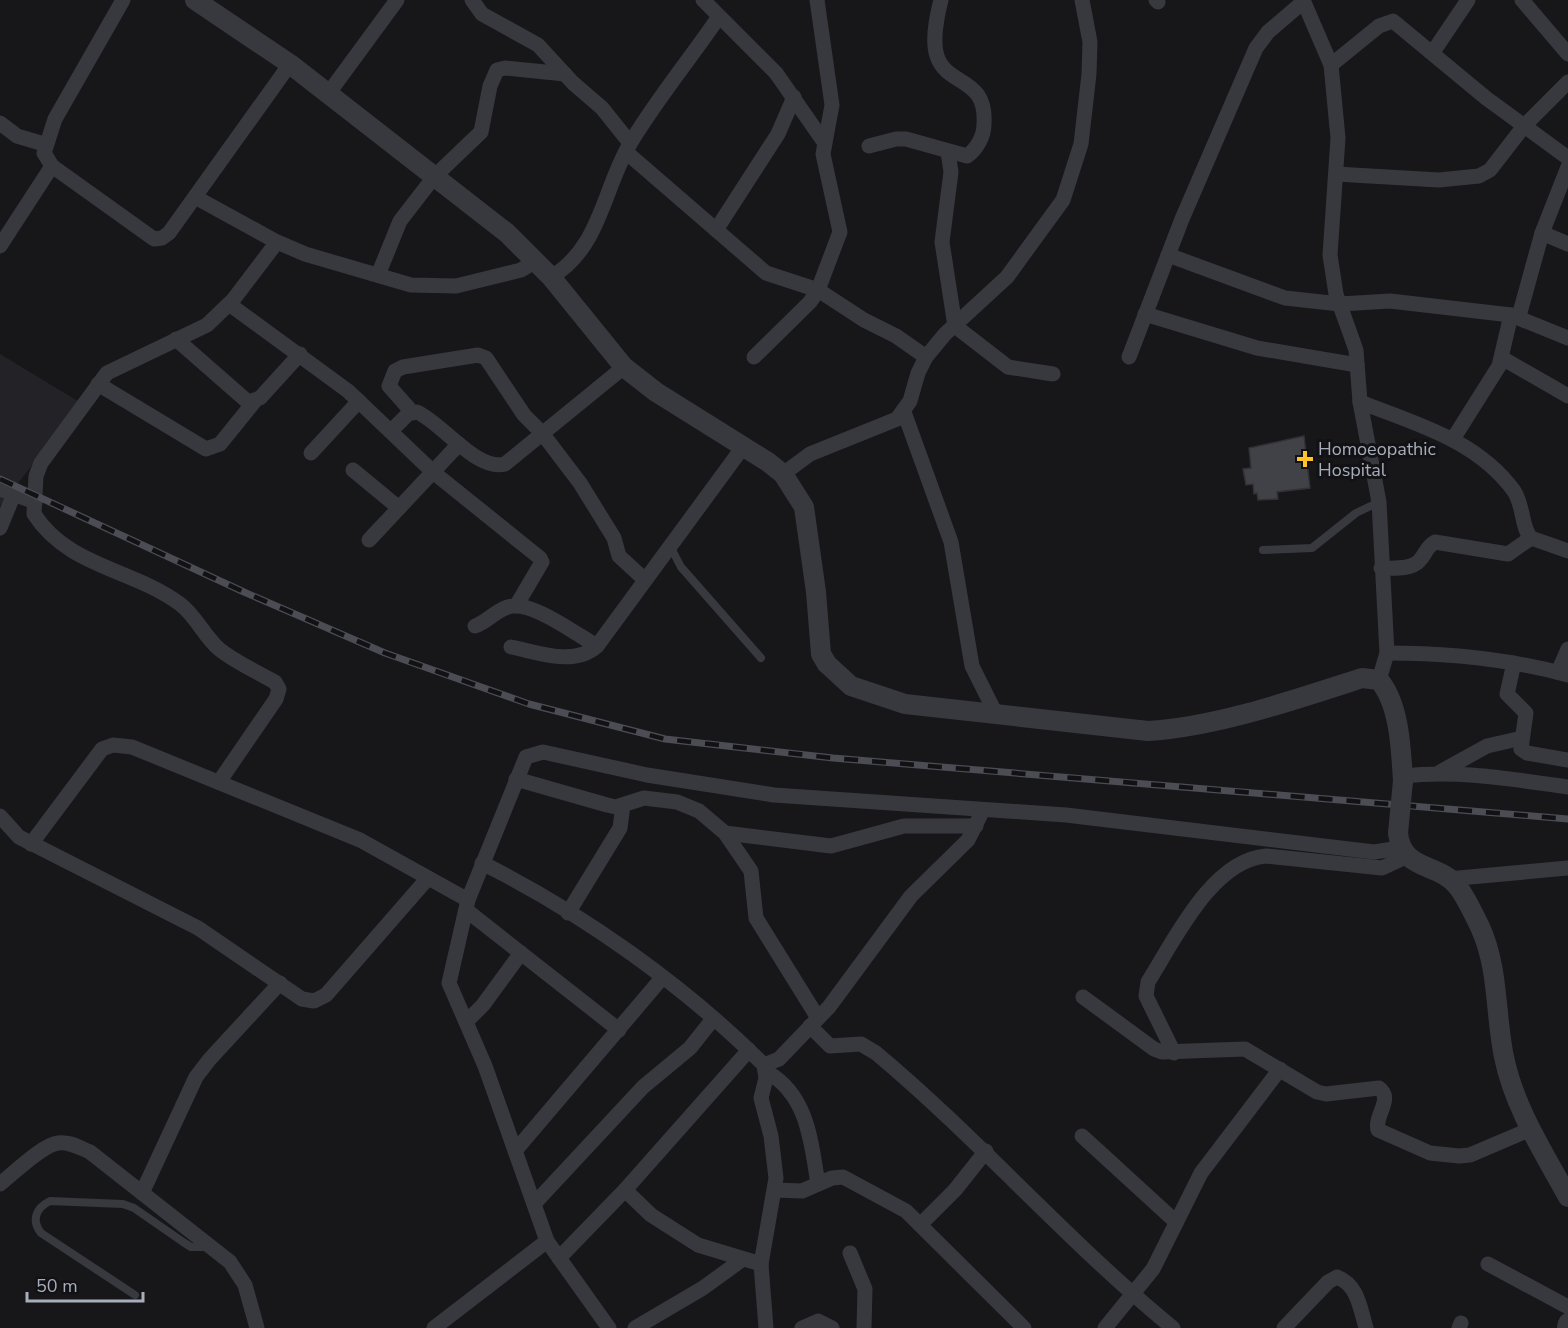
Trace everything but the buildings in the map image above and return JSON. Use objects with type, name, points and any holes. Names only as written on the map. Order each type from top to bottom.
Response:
[{"type":"street","points":[[123,0],[55,119],[44,144],[46,160],[154,239],[162,238],[169,233],[290,64]]},
{"type":"street","points":[[195,0],[290,64],[507,233],[551,278],[624,367],[656,392],[783,474],[806,512],[821,654],[827,664],[851,686],[897,702],[997,716],[1148,731],[1167,730],[1280,704],[1362,678],[1379,680]]},
{"type":"street","points":[[328,94],[397,0]]},
{"type":"street","points":[[472,0],[482,14],[537,45],[602,108],[628,148],[766,273],[818,290],[864,320],[896,336],[926,357]]},
{"type":"street","points":[[703,0],[718,18],[776,73],[824,142]]},
{"type":"street","points":[[754,357],[801,313],[818,290],[840,232],[823,154],[832,105],[817,0]]},
{"type":"street","points":[[869,146],[896,139],[906,139],[961,156],[972,152],[984,130],[985,112],[981,96],[945,67],[936,53],[940,0]]},
{"type":"street","points":[[783,474],[810,454],[883,426],[897,419],[904,412],[926,357],[1007,277],[1068,189],[1081,144],[1089,74],[1090,42],[1082,0]]},
{"type":"street","points":[[1433,52],[1468,0]]},
{"type":"street","points":[[1522,0],[1568,54]]},
{"type":"street","points":[[1129,357],[1221,125],[1256,48],[1268,33],[1303,1],[1331,65],[1338,138],[1330,255],[1340,304],[1354,339],[1360,402],[1379,502],[1387,653],[1379,680],[1391,700],[1394,713],[1402,779],[1402,846],[1382,868],[1266,856],[1252,857],[1233,868],[1198,902],[1148,982],[1146,996],[1174,1053]]},
{"type":"street","points":[[551,278],[570,266],[591,234],[628,148],[718,18]]},
{"type":"street","points":[[1331,65],[1380,26],[1393,21],[1524,126],[1567,157],[1502,358],[1453,439]]},
{"type":"street","points":[[378,275],[400,221],[434,177],[481,132],[490,86],[497,70],[505,68],[565,74]]},
{"type":"street","points":[[1336,174],[1439,180],[1479,177],[1490,170],[1524,126],[1568,82]]},
{"type":"street","points":[[716,230],[778,134],[794,97]]},
{"type":"street","points":[[0,123],[17,136],[44,144]]},
{"type":"street","points":[[948,152],[951,172],[942,242],[955,326],[1008,367],[1053,374]]},
{"type":"street","points":[[0,246],[52,166]]},
{"type":"street","points":[[195,198],[277,242],[305,254],[411,285],[456,286],[522,270],[534,262]]},
{"type":"street","points":[[1542,233],[1568,244]]},
{"type":"street","points":[[219,782],[276,699],[279,689],[274,682],[219,648],[179,603],[154,587],[115,573],[70,550],[34,514],[38,469],[98,384],[114,368],[207,325],[230,304],[277,242]]},
{"type":"street","points":[[1168,255],[1274,296],[1340,304],[1377,300],[1515,316],[1568,338]]},
{"type":"street","points":[[230,304],[300,354],[359,401],[432,472],[540,558],[542,562],[539,571],[516,606]]},
{"type":"street","points":[[1145,314],[1257,348],[1357,365]]},
{"type":"street","points":[[176,339],[241,398],[254,402]]},
{"type":"street","points":[[98,384],[206,449],[220,444],[254,402],[300,354]]},
{"type":"street","points":[[624,367],[543,433],[505,464],[499,466],[491,464],[459,444],[422,414],[412,411],[392,392],[389,386],[395,371],[403,367],[478,355],[493,364],[524,415],[543,433],[580,483],[614,538],[619,556],[644,579]]},
{"type":"street","points":[[1502,358],[1568,396]]},
{"type":"street","points":[[311,453],[359,401]]},
{"type":"street","points":[[1360,402],[1453,439],[1482,458],[1512,489],[1523,508],[1527,534],[1531,538],[1568,551]]},
{"type":"street","points":[[391,432],[412,411]]},
{"type":"street","points":[[904,412],[951,542],[972,666],[997,716]]},
{"type":"street","points":[[369,540],[459,444]]},
{"type":"street","points":[[511,647],[580,657],[597,646],[669,544],[743,447]]},
{"type":"street","points":[[353,470],[399,508]]},
{"type":"street","points":[[0,528],[7,492],[35,502]]},
{"type":"street","points":[[1381,568],[1414,565],[1429,545],[1435,542],[1508,554],[1531,538]]},
{"type":"street","points":[[475,626],[507,607],[516,606],[539,612],[597,646]]},
{"type":"street","points":[[1387,653],[1437,653],[1514,663],[1563,674],[1568,649]]},
{"type":"street","points":[[1514,663],[1507,694],[1526,713],[1521,749],[1527,753],[1568,760]]},
{"type":"street","points":[[1439,772],[1487,746],[1522,738]]},
{"type":"street","points":[[31,844],[102,749],[113,745],[132,747],[360,840],[428,878],[467,905],[521,953],[619,1030]]},
{"type":"street","points":[[609,1328],[547,1241],[480,1051],[449,983],[467,905],[516,779],[526,757],[543,753],[647,775],[774,795],[1138,822],[1374,852],[1402,846],[1458,886],[1484,937],[1497,994],[1503,1055],[1531,1129],[1568,1197]]},
{"type":"street","points":[[1402,779],[1439,772],[1473,773],[1568,788]]},
{"type":"street","points":[[516,779],[607,805],[623,805],[644,798],[688,805],[725,833],[748,863],[751,871],[756,918],[814,1022],[830,1046],[861,1044],[876,1053],[986,1151],[1134,1296],[1173,1328]]},
{"type":"street","points":[[568,913],[620,828],[623,805]]},
{"type":"street","points":[[766,1328],[761,1264],[775,1190],[774,1151],[761,1098],[766,1068],[779,1059],[814,1022],[911,896],[962,848],[983,810]]},
{"type":"street","points":[[0,816],[19,837],[198,928],[303,999],[314,1001],[326,995],[428,878]]},
{"type":"street","points":[[725,833],[831,846],[904,826],[976,826]]},
{"type":"street","points":[[482,863],[531,888],[662,978],[713,1019],[784,1082],[791,1090],[806,1121],[818,1184]]},
{"type":"street","points":[[1448,879],[1568,868]]},
{"type":"street","points":[[466,1022],[483,1005],[521,953]]},
{"type":"street","points":[[515,1151],[662,978]]},
{"type":"street","points":[[142,1193],[196,1077],[208,1060],[280,983]]},
{"type":"street","points":[[1083,997],[1154,1049],[1174,1053],[1245,1049],[1317,1092],[1326,1094],[1379,1088],[1384,1092],[1386,1098],[1377,1125],[1378,1130],[1438,1156],[1470,1155],[1531,1129]]},
{"type":"street","points":[[534,1204],[643,1087],[690,1048],[713,1019]]},
{"type":"street","points":[[559,1258],[625,1190],[749,1050]]},
{"type":"street","points":[[1105,1328],[1134,1296],[1159,1260],[1201,1173],[1280,1069]]},
{"type":"street","points":[[1082,1136],[1176,1222]]},
{"type":"street","points":[[0,1184],[57,1143],[71,1144],[90,1152],[210,1246],[238,1272],[245,1285],[257,1328]]},
{"type":"street","points":[[920,1225],[960,1185],[986,1151]]},
{"type":"street","points":[[775,1190],[802,1191],[839,1176],[850,1179],[899,1206],[1024,1328]]},
{"type":"street","points":[[625,1190],[651,1215],[685,1238],[708,1250],[761,1264]]},
{"type":"street","points":[[434,1328],[547,1241]]},
{"type":"street","points":[[850,1253],[865,1289],[864,1328]]},
{"type":"street","points":[[635,1328],[702,1288],[743,1259]]},
{"type":"street","points":[[1488,1264],[1568,1307]]},
{"type":"street","points":[[1284,1328],[1328,1282],[1336,1277],[1347,1281],[1355,1291],[1366,1328]]},
{"type":"street","points":[[802,1328],[818,1321],[832,1328]]},
{"type":"street","points":[[1567,1328],[1568,1323]]},
{"type":"lane","points":[[1263,550],[1312,548],[1356,513],[1379,502]]},
{"type":"lane","points":[[669,544],[681,567],[761,658]]},
{"type":"lane","points":[[135,1295],[41,1233],[34,1218],[43,1204],[50,1201],[123,1204],[134,1208],[192,1246],[210,1246]]},
{"type":"shaded area","points":[[0,354],[81,403],[0,506]]},
{"type":"railway","points":[[0,479],[244,592],[385,653],[529,704],[665,739],[833,758],[1568,819]]},
{"type":"place","name":"Homoeopathic Hospital","points":[[1305,459]]}]
